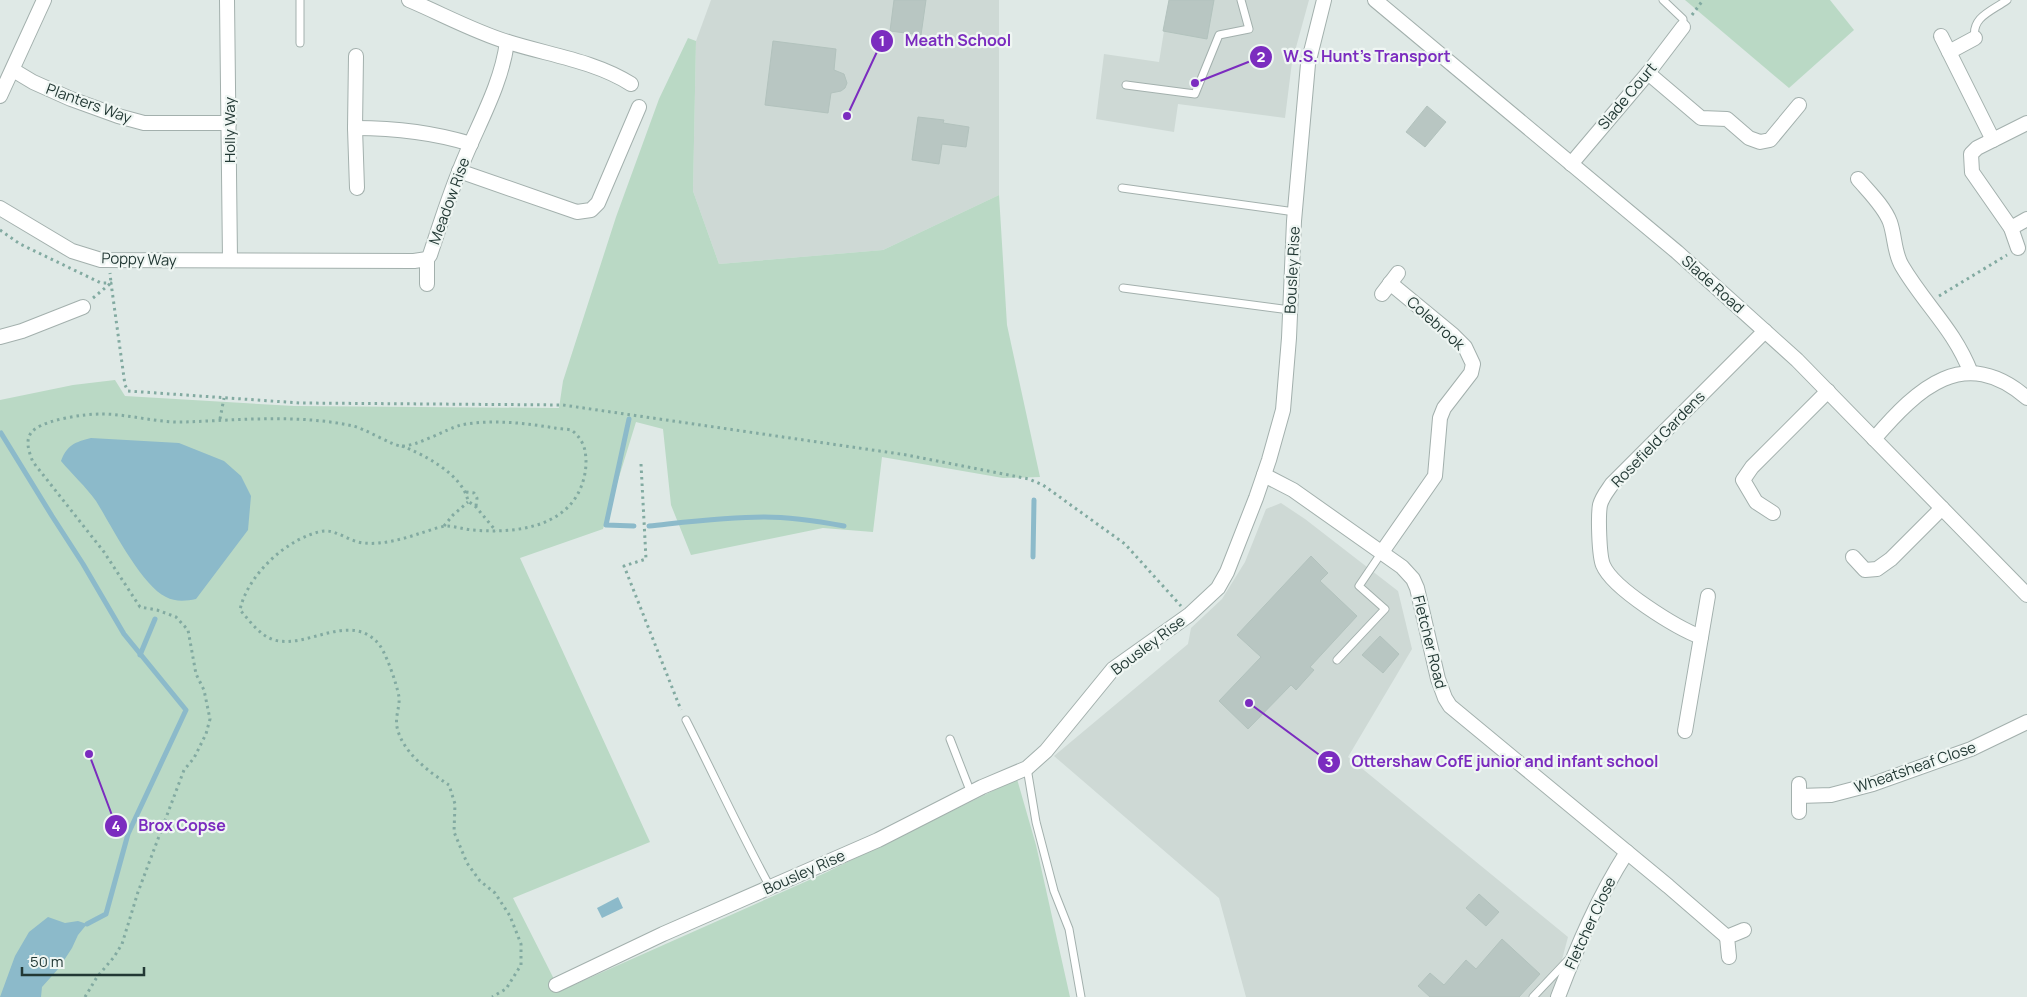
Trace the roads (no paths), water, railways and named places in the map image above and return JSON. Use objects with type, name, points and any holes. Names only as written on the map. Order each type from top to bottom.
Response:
[{"type":"street","points":[[0,96],[44,0]]},
{"type":"street","name":"Holly Way","points":[[227,0],[230,260]]},
{"type":"street","points":[[409,0],[507,42],[546,52],[611,73],[631,84]]},
{"type":"street","name":"Bousley Rise","points":[[556,985],[663,934],[878,840],[971,793],[1027,768],[1046,751],[1113,669],[1189,614],[1218,588],[1227,572],[1264,475],[1283,410],[1295,212],[1308,64],[1324,0]]},
{"type":"street","name":"Slade Road","points":[[1375,0],[1677,252],[1798,360],[2027,595]]},
{"type":"street","name":"Slade Court","points":[[1571,164],[1648,73],[1682,27]]},
{"type":"street","points":[[1941,36],[1993,140]]},
{"type":"street","points":[[1949,52],[1975,38]]},
{"type":"street","name":"Meadow Rise","points":[[230,260],[427,260],[459,171],[499,74],[507,42]]},
{"type":"street","points":[[356,56],[355,128],[358,188]]},
{"type":"street","name":"Planters Way","points":[[13,70],[32,82],[71,99],[144,123],[229,123]]},
{"type":"street","points":[[1648,73],[1701,118],[1727,119],[1749,138],[1760,142],[1770,140],[1799,105]]},
{"type":"street","points":[[459,171],[577,212],[591,210],[598,203],[640,107]]},
{"type":"street","points":[[2018,248],[2011,228],[1972,172],[1971,154],[1977,148],[2027,123]]},
{"type":"street","points":[[355,128],[391,128],[424,132],[471,144]]},
{"type":"street","points":[[1858,178],[1889,220],[1900,263],[1914,286],[1957,342],[1971,373]]},
{"type":"street","name":"Poppy Way","points":[[0,208],[72,251],[101,260],[230,260]]},
{"type":"street","points":[[2011,228],[2027,219]]},
{"type":"street","points":[[427,260],[427,284]]},
{"type":"street","name":"Colebrook","points":[[1382,294],[1394,278],[1454,335],[1465,347],[1473,364],[1471,373],[1444,408],[1440,418],[1435,476],[1382,552]]},
{"type":"street","points":[[0,338],[22,332],[83,307]]},
{"type":"street","name":"Rosefield Gardens","points":[[1701,637],[1685,631],[1654,613],[1614,579],[1604,567],[1600,554],[1600,504],[1612,484],[1765,331]]},
{"type":"street","points":[[1874,439],[1900,410],[1927,388],[1944,378],[1964,372],[1984,373],[2015,388],[2027,398]]},
{"type":"street","points":[[1773,513],[1756,502],[1743,480],[1752,467],[1828,391]]},
{"type":"street","name":"Fletcher Road","points":[[1264,475],[1293,490],[1402,567],[1415,583],[1438,678],[1450,706],[1727,937]]},
{"type":"street","points":[[1853,557],[1865,570],[1877,569],[1891,559],[1942,508]]},
{"type":"street","points":[[1685,731],[1708,596]]},
{"type":"street","name":"Wheatsheaf Close","points":[[1799,812],[1799,790],[1831,795],[1873,784],[1970,749],[2027,722]]},
{"type":"street","name":"Fletcher Close","points":[[1558,997],[1574,955],[1611,876],[1627,852]]},
{"type":"street","points":[[1729,957],[1727,937],[1744,930]]},
{"type":"lane","points":[[300,0],[300,43]]},
{"type":"lane","points":[[1126,85],[1195,94],[1219,35],[1249,29],[1241,0]]},
{"type":"lane","points":[[1663,0],[1683,19],[1682,27]]},
{"type":"lane","points":[[1975,38],[1973,28],[1978,20],[2007,0]]},
{"type":"lane","points":[[1122,188],[1295,212]]},
{"type":"lane","points":[[1123,288],[1290,310]]},
{"type":"lane","points":[[1337,660],[1385,609],[1359,586],[1382,552]]},
{"type":"lane","points":[[686,720],[721,787],[738,827],[770,887]]},
{"type":"lane","points":[[950,739],[971,793]]},
{"type":"lane","points":[[1027,768],[1036,822],[1054,891],[1069,929],[1081,997]]},
{"type":"lane","points":[[1533,997],[1574,955]]},
{"type":"water","points":[[91,438],[179,443],[224,461],[241,476],[251,496],[248,530],[196,599],[173,600],[156,590],[137,568],[96,501],[61,461],[66,451],[72,445]]},
{"type":"water","points":[[618,897],[623,908],[602,918],[597,908]]},
{"type":"water","points":[[48,917],[65,923],[78,921],[87,924],[78,935],[59,968],[42,987],[41,997],[0,997],[15,956],[29,932]]},
{"type":"waterway","points":[[629,419],[606,525],[634,526]]},
{"type":"waterway","points":[[1,433],[83,564],[124,634],[186,710],[128,834],[106,914],[87,924]]},
{"type":"waterway","points":[[1033,557],[1034,500]]},
{"type":"waterway","points":[[649,526],[749,517],[784,518],[844,526]]},
{"type":"waterway","points":[[140,655],[155,619]]},
{"type":"place","name":"W.S. Hunt's Transport","points":[[1195,83]]},
{"type":"place","name":"Meath School","points":[[847,116]]},
{"type":"place","name":"Ottershaw CofE junior and infant school","points":[[1249,703]]},
{"type":"place","name":"Brox Copse","points":[[89,754]]}]
